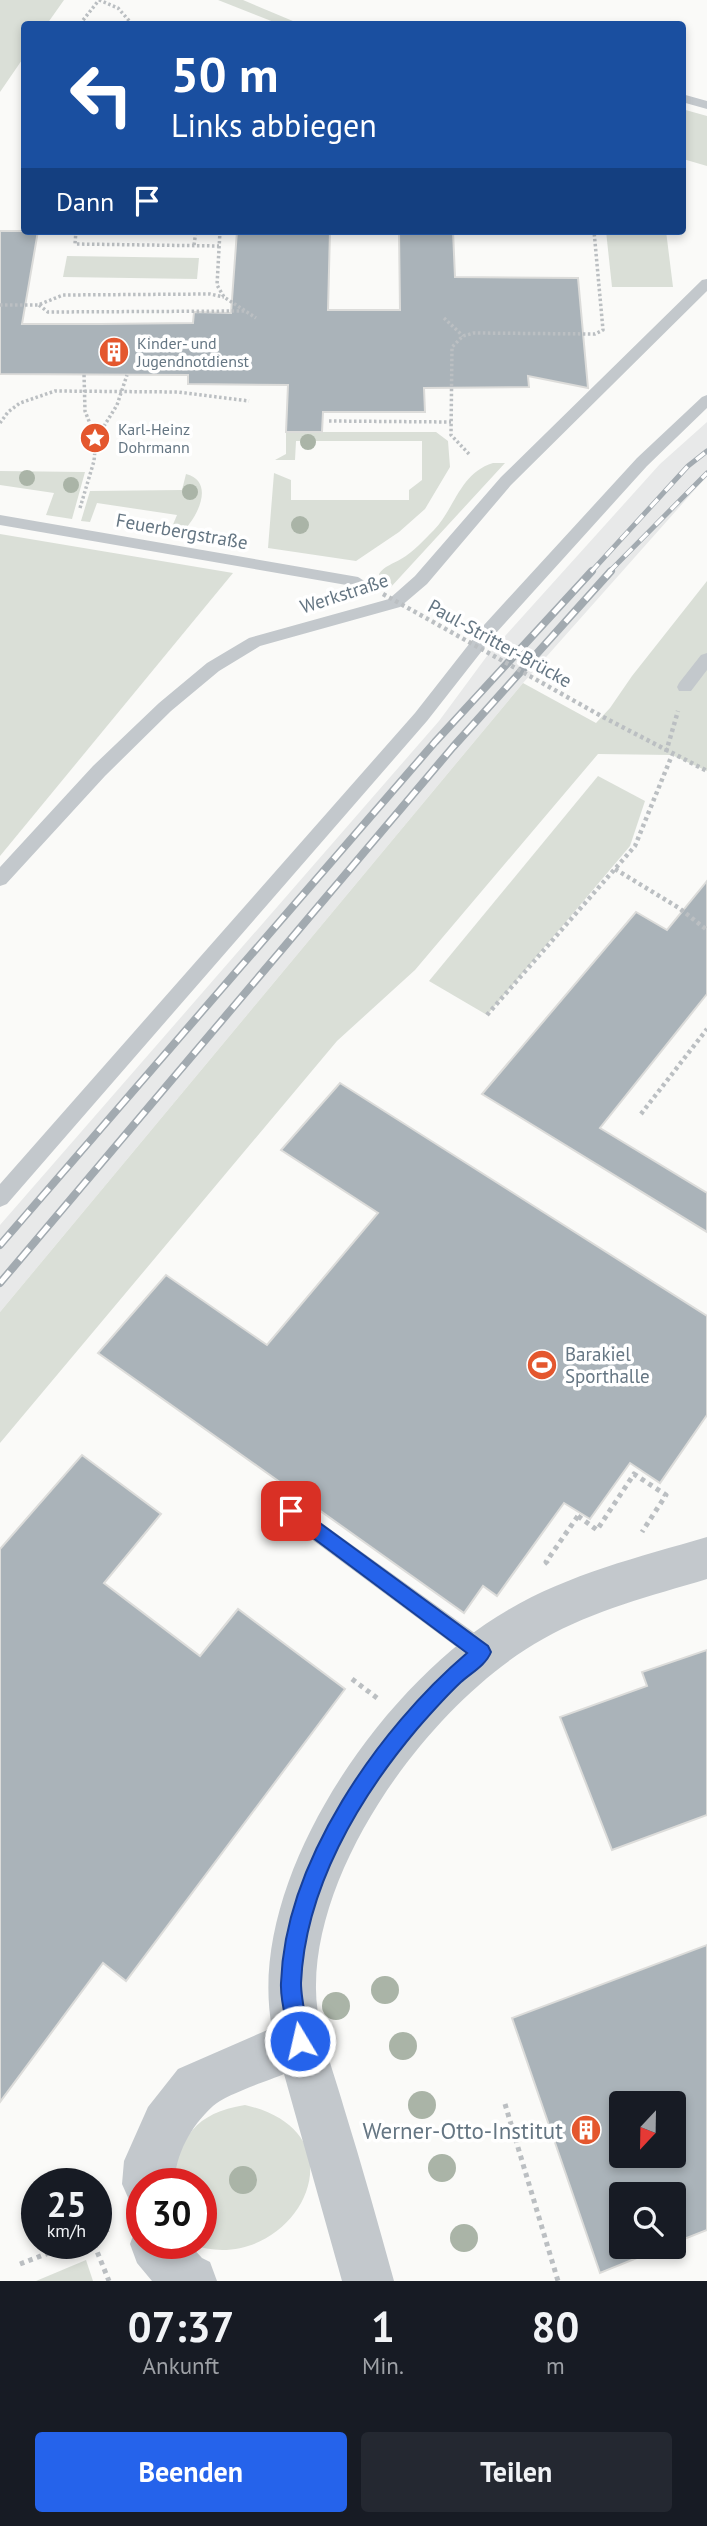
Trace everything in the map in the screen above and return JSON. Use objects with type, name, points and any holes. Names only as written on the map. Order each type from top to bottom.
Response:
[{"type":"street","points":[[357,2277],[300,2041],[291,1986],[295,1944],[308,1894],[333,1839],[364,1784],[410,1723],[453,1677],[482,1652],[570,1601],[707,1558]]},
{"type":"street","points":[[149,2168],[166,2125],[196,2087],[300,2041]]},
{"type":"street","points":[[168,2259],[183,2277],[191,2281]]},
{"type":"lane","points":[[686,99],[707,105]]},
{"type":"lane","name":"Werkstraße","points":[[0,879],[99,771],[165,707],[213,667],[255,642],[394,603],[421,580],[506,481],[707,283]]},
{"type":"lane","points":[[0,1198],[421,717],[490,629],[642,461],[707,400]]},
{"type":"lane","name":"Feuerbergstraße","points":[[0,520],[358,582]]},
{"type":"lane","points":[[685,687],[707,659]]},
{"type":"lane","points":[[291,1511],[482,1652]]},
{"type":"path","points":[[82,21],[99,0],[107,1],[130,21]]},
{"type":"path","points":[[76,235],[75,244],[219,246]]},
{"type":"path","points":[[194,245],[195,235]]},
{"type":"path","points":[[220,235],[217,285],[224,297]]},
{"type":"path","points":[[469,454],[451,435],[453,347],[463,336],[474,333],[595,334],[603,330],[594,235]]},
{"type":"path","points":[[0,305],[38,305],[63,295],[210,294],[224,297],[256,318]]},
{"type":"path","points":[[38,305],[48,312],[246,311]]},
{"type":"path","points":[[111,321],[112,312]]},
{"type":"path","points":[[444,318],[463,336]]},
{"type":"path","points":[[84,374],[85,411],[96,439]]},
{"type":"path","points":[[71,532],[94,461],[96,439],[124,391],[127,374]]},
{"type":"path","points":[[0,423],[3,415],[45,393],[124,391],[225,396],[248,401]]},
{"type":"path","points":[[329,421],[451,422]]},
{"type":"path","name":"Paul-Stritter-Brücke","points":[[383,594],[666,752],[707,771]]},
{"type":"path","points":[[666,752],[685,687]]},
{"type":"path","points":[[487,1015],[635,846],[672,755]]},
{"type":"path","points":[[615,869],[679,908],[707,930]]},
{"type":"path","points":[[641,1114],[707,1029]]},
{"type":"path","points":[[553,1552],[579,1515],[597,1530],[634,1474],[666,1495],[628,1554],[639,1579]]},
{"type":"path","points":[[505,2104],[558,2281]]},
{"type":"path","points":[[20,2264],[33,2259]]},
{"type":"path","points":[[100,2259],[109,2281]]},
{"type":"shaded area","points":[[0,0],[64,0],[49,21],[21,21],[21,61],[0,92]]},
{"type":"shaded area","points":[[218,0],[243,0],[293,21],[271,21]]},
{"type":"shaded area","points":[[686,110],[707,116],[707,166],[686,160]]},
{"type":"shaded area","points":[[606,235],[666,235],[673,287],[612,287]]},
{"type":"shaded area","points":[[67,256],[199,258],[197,279],[63,277]]},
{"type":"shaded area","points":[[707,422],[707,476],[523,683],[0,1312],[0,1225],[439,721],[487,656],[660,464]]},
{"type":"shaded area","points":[[286,432],[436,432],[448,441],[450,467],[425,509],[399,532],[356,561],[268,548],[274,473],[291,480],[291,500],[409,500],[409,490],[422,480],[422,441],[296,441],[295,460],[275,460],[286,454]]},
{"type":"shaded area","points":[[493,463],[505,463],[390,588],[381,583],[381,571],[422,542],[441,521],[465,483],[482,468]]},
{"type":"shaded area","points":[[0,471],[85,472],[72,519],[46,515],[54,493],[0,485]]},
{"type":"shaded area","points":[[186,474],[195,478],[202,493],[197,512],[179,535],[169,534],[177,515],[97,503],[90,522],[81,521],[90,491],[182,490]]},
{"type":"shaded area","points":[[0,534],[233,573],[0,856]]},
{"type":"shaded area","points":[[707,581],[707,771],[672,755],[598,754],[415,970],[337,1041],[0,1443],[0,1312],[523,683],[596,723]]},
{"type":"shaded area","points":[[598,776],[645,801],[630,846],[487,1015],[429,981]]},
{"type":"shaded area","points":[[245,2105],[283,2121],[304,2144],[310,2171],[303,2199],[285,2224],[259,2242],[226,2250],[217,2248],[217,2168],[175,2168],[185,2140],[193,2130],[202,2121],[228,2109]]},
{"type":"shaded area","points":[[86,2260],[93,2281],[36,2281]]},
{"type":"building","points":[[0,231],[21,231],[21,235],[37,235],[22,324],[193,323],[194,312],[231,313],[237,235],[330,235],[328,310],[400,310],[399,235],[453,235],[455,277],[578,278],[588,388],[528,376],[529,387],[424,388],[425,412],[323,412],[322,432],[286,432],[288,385],[188,384],[188,375],[0,374]]},
{"type":"building","points":[[707,881],[707,994],[600,1128],[707,1193],[707,1232],[482,1094],[636,912],[667,930]]},
{"type":"building","name":"Barakiel Sporthalle","points":[[340,1083],[707,1316],[707,1415],[660,1483],[630,1463],[590,1519],[564,1503],[497,1596],[483,1586],[464,1613],[98,1353],[166,1275],[267,1345],[378,1213],[281,1150]]},
{"type":"building","points":[[82,1455],[161,1514],[104,1583],[200,1656],[238,1609],[345,1689],[126,1981],[103,1963],[0,2102],[0,1549]]},
{"type":"building","points":[[707,1650],[707,1815],[612,1850],[560,1717],[647,1686],[642,1672]]},
{"type":"building","name":"Werner-Otto-Institut","points":[[707,1945],[707,2230],[686,2238],[686,2182],[609,2182],[609,2259],[634,2259],[600,2273],[512,2018]]},
{"type":"railway","points":[[591,572],[688,466],[707,451]]},
{"type":"railway","points":[[609,572],[707,473]]},
{"type":"railway","points":[[0,1245],[435,742],[592,571]]},
{"type":"railway","points":[[0,1283],[453,747],[611,571]]},
{"type":"place","name":"Kinder- und Jugendnotdienst","points":[[114,352]]},
{"type":"place","name":"Karl-Heinz Dohrmann","points":[[95,438]]},
{"type":"place","name":"Barakiel Sporthalle","points":[[542,1365]]},
{"type":"place","name":"Werner-Otto-Institut","points":[[586,2130]]},
{"type":"route","points":[[291,1511],[482,1652],[453,1677],[410,1723],[364,1784],[333,1839],[308,1894],[295,1944],[291,1986],[300,2041]]}]
